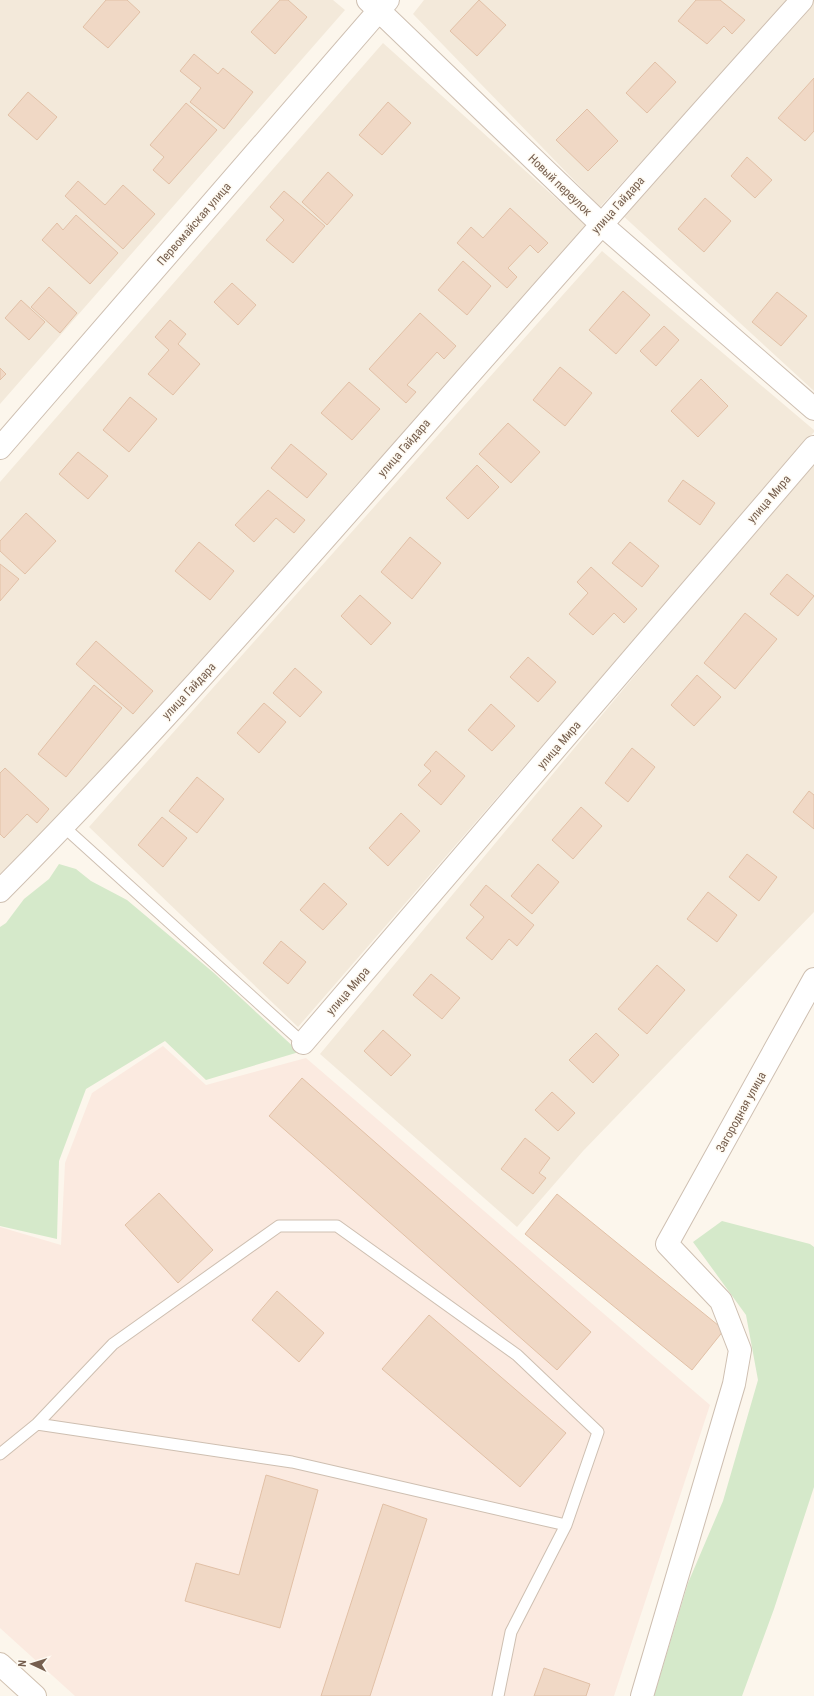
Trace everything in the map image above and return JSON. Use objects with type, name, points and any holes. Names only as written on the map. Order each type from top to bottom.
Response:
[{"type":"street","name":"улица Гайдара","points":[[0,891],[64,827],[212,667],[601,224],[802,0]]},
{"type":"street","name":"Новый переулок","points":[[378,3],[601,224],[814,409]]},
{"type":"street","name":"Первомайская улица","points":[[0,448],[378,3]]},
{"type":"street","name":"улица Мира","points":[[303,1043],[814,447]]},
{"type":"street","name":"Загородная улица","points":[[642,1696],[734,1384],[740,1350],[721,1301],[667,1244],[814,979]]},
{"type":"street","points":[[0,1664],[35,1696]]},
{"type":"lane","points":[[64,827],[303,1043]]},
{"type":"lane","points":[[0,1454],[37,1424],[113,1344],[279,1226],[338,1226],[517,1355],[598,1432],[566,1525],[511,1632],[498,1696]]},
{"type":"lane","points":[[37,1424],[292,1462],[566,1525]]},
{"type":"shaded area","points":[[0,0],[333,0],[345,10],[0,404]]},
{"type":"shaded area","points":[[424,0],[789,0],[600,207],[413,14]]},
{"type":"shaded area","points":[[814,0],[814,391],[620,213]]},
{"type":"shaded area","points":[[383,43],[589,228],[76,805],[0,881],[0,482]]},
{"type":"shaded area","points":[[602,251],[814,430],[814,432],[298,1027],[89,827]]},
{"type":"shaded area","points":[[814,460],[814,912],[583,1151],[517,1227],[320,1054]]},
{"type":"shaded area","points":[[163,1046],[206,1085],[306,1058],[710,1405],[614,1696],[75,1696],[0,1628],[0,1227],[61,1245],[65,1163],[92,1093]]},
{"type":"green space","points":[[59,864],[76,869],[91,881],[127,900],[214,973],[299,1052],[206,1080],[165,1041],[86,1089],[59,1161],[57,1239],[0,1226],[0,927],[6,923],[24,899],[49,879]]},
{"type":"green space","points":[[722,1221],[810,1244],[814,1247],[814,1487],[774,1609],[742,1696],[654,1696],[688,1583],[723,1501],[758,1380],[746,1315],[693,1242]]},
{"type":"building","points":[[106,0],[127,0],[140,12],[108,48],[83,27]]},
{"type":"building","points":[[280,0],[288,0],[307,17],[275,54],[251,32]]},
{"type":"building","points":[[479,0],[506,25],[477,56],[450,31]]},
{"type":"building","points":[[696,0],[720,0],[745,20],[732,34],[724,26],[707,44],[678,21]]},
{"type":"building","points":[[194,54],[218,74],[223,68],[253,92],[224,129],[190,102],[201,88],[180,71]]},
{"type":"building","points":[[655,62],[676,82],[647,113],[626,93]]},
{"type":"building","points":[[814,78],[814,131],[805,141],[778,118]]},
{"type":"building","points":[[28,92],[57,117],[37,140],[8,115]]},
{"type":"building","points":[[388,102],[411,123],[382,155],[359,135]]},
{"type":"building","points":[[186,103],[217,130],[169,184],[153,170],[164,157],[150,145]]},
{"type":"building","points":[[587,109],[618,141],[588,171],[556,140]]},
{"type":"building","points":[[747,157],[772,180],[755,198],[731,176]]},
{"type":"building","points":[[328,172],[353,195],[327,225],[302,202]]},
{"type":"building","points":[[78,181],[105,205],[123,185],[155,214],[123,249],[65,196]]},
{"type":"building","points":[[284,191],[325,226],[293,263],[266,240],[284,220],[270,207]]},
{"type":"building","points":[[705,198],[731,221],[704,252],[678,229]]},
{"type":"building","points":[[510,208],[548,243],[538,253],[530,245],[508,268],[517,277],[507,288],[457,243],[471,227],[483,238]]},
{"type":"building","points":[[76,215],[118,253],[90,284],[42,240],[57,223],[63,230]]},
{"type":"building","points":[[463,261],[491,286],[467,315],[438,290]]},
{"type":"building","points":[[232,283],[256,305],[238,325],[214,302]]},
{"type":"building","points":[[49,287],[77,313],[60,333],[31,307]]},
{"type":"building","points":[[623,291],[650,315],[616,354],[589,330]]},
{"type":"building","points":[[777,292],[807,316],[781,346],[752,322]]},
{"type":"building","points":[[21,300],[45,322],[29,340],[5,318]]},
{"type":"building","points":[[420,313],[456,346],[444,359],[437,352],[407,385],[416,392],[406,403],[369,369]]},
{"type":"building","points":[[170,320],[186,334],[178,344],[200,364],[173,395],[148,374],[169,350],[155,337]]},
{"type":"building","points":[[664,326],[679,340],[656,366],[640,351]]},
{"type":"building","points":[[560,367],[592,393],[565,426],[533,400]]},
{"type":"building","points":[[0,368],[6,374],[0,380]]},
{"type":"building","points":[[701,379],[728,406],[698,437],[671,411]]},
{"type":"building","points":[[349,382],[380,409],[352,440],[321,413]]},
{"type":"building","points":[[130,397],[157,419],[129,452],[103,430]]},
{"type":"building","points":[[508,423],[540,452],[511,483],[479,454]]},
{"type":"building","points":[[291,444],[327,474],[307,498],[271,468]]},
{"type":"building","points":[[78,452],[108,476],[88,499],[59,474]]},
{"type":"building","points":[[477,465],[499,487],[468,519],[446,498]]},
{"type":"building","points":[[683,480],[715,503],[700,525],[668,501]]},
{"type":"building","points":[[268,490],[305,520],[294,533],[276,518],[254,542],[235,525]]},
{"type":"building","points":[[26,513],[56,541],[25,574],[0,551],[0,541]]},
{"type":"building","points":[[410,537],[441,563],[412,599],[381,572]]},
{"type":"building","points":[[199,542],[234,571],[210,600],[175,571]]},
{"type":"building","points":[[630,542],[659,566],[642,587],[612,563]]},
{"type":"building","points":[[0,564],[19,579],[0,601]]},
{"type":"building","points":[[591,567],[637,609],[624,623],[614,613],[593,635],[569,614],[588,593],[577,582]]},
{"type":"building","points":[[787,574],[814,596],[798,616],[770,594]]},
{"type":"building","points":[[360,595],[391,623],[371,645],[341,616]]},
{"type":"building","points":[[745,613],[777,639],[735,689],[704,663]]},
{"type":"building","points":[[96,641],[153,691],[133,714],[76,664]]},
{"type":"building","points":[[528,657],[556,682],[538,702],[510,677]]},
{"type":"building","points":[[295,668],[322,692],[300,717],[273,693]]},
{"type":"building","points":[[697,675],[721,697],[694,726],[671,705]]},
{"type":"building","points":[[94,685],[122,708],[66,777],[38,754]]},
{"type":"building","points":[[264,703],[286,722],[259,753],[237,733]]},
{"type":"building","points":[[491,704],[515,726],[492,751],[468,730]]},
{"type":"building","points":[[632,748],[655,767],[628,802],[605,783]]},
{"type":"building","points":[[436,751],[465,776],[441,805],[418,785],[431,771],[424,765]]},
{"type":"building","points":[[5,768],[49,809],[37,823],[27,814],[4,838],[0,834],[0,773]]},
{"type":"building","points":[[197,777],[224,799],[197,833],[169,811]]},
{"type":"building","points":[[809,791],[814,795],[814,829],[793,812]]},
{"type":"building","points":[[581,807],[602,826],[573,859],[552,840]]},
{"type":"building","points":[[401,813],[420,831],[388,866],[369,848]]},
{"type":"building","points":[[162,817],[187,838],[163,867],[138,845]]},
{"type":"building","points":[[747,854],[777,877],[759,901],[729,877]]},
{"type":"building","points":[[538,864],[559,882],[532,914],[511,896]]},
{"type":"building","points":[[324,883],[347,904],[323,930],[300,910]]},
{"type":"building","points":[[486,885],[534,925],[517,946],[509,939],[492,960],[466,938],[484,917],[470,905]]},
{"type":"building","points":[[708,892],[737,915],[717,942],[687,919]]},
{"type":"building","points":[[281,941],[306,962],[288,984],[263,963]]},
{"type":"building","points":[[657,965],[685,990],[647,1034],[618,1009]]},
{"type":"building","points":[[431,974],[460,998],[442,1019],[413,995]]},
{"type":"building","points":[[383,1030],[411,1055],[391,1076],[364,1051]]},
{"type":"building","points":[[596,1033],[619,1055],[593,1083],[569,1060]]},
{"type":"building","points":[[302,1078],[591,1332],[557,1370],[269,1116]]},
{"type":"building","points":[[552,1092],[575,1113],[558,1131],[535,1110]]},
{"type":"building","points":[[525,1138],[550,1158],[539,1173],[546,1178],[533,1194],[501,1169]]},
{"type":"building","points":[[159,1193],[213,1250],[178,1283],[125,1225]]},
{"type":"building","points":[[557,1194],[724,1330],[692,1370],[525,1234]]},
{"type":"building","points":[[277,1291],[324,1333],[299,1362],[252,1320]]},
{"type":"building","points":[[429,1315],[566,1433],[520,1487],[382,1369]]},
{"type":"building","points":[[266,1475],[318,1490],[280,1628],[185,1601],[196,1563],[239,1575]]},
{"type":"building","points":[[383,1504],[427,1519],[370,1696],[321,1696]]},
{"type":"building","points":[[544,1668],[590,1684],[586,1696],[534,1696]]}]
